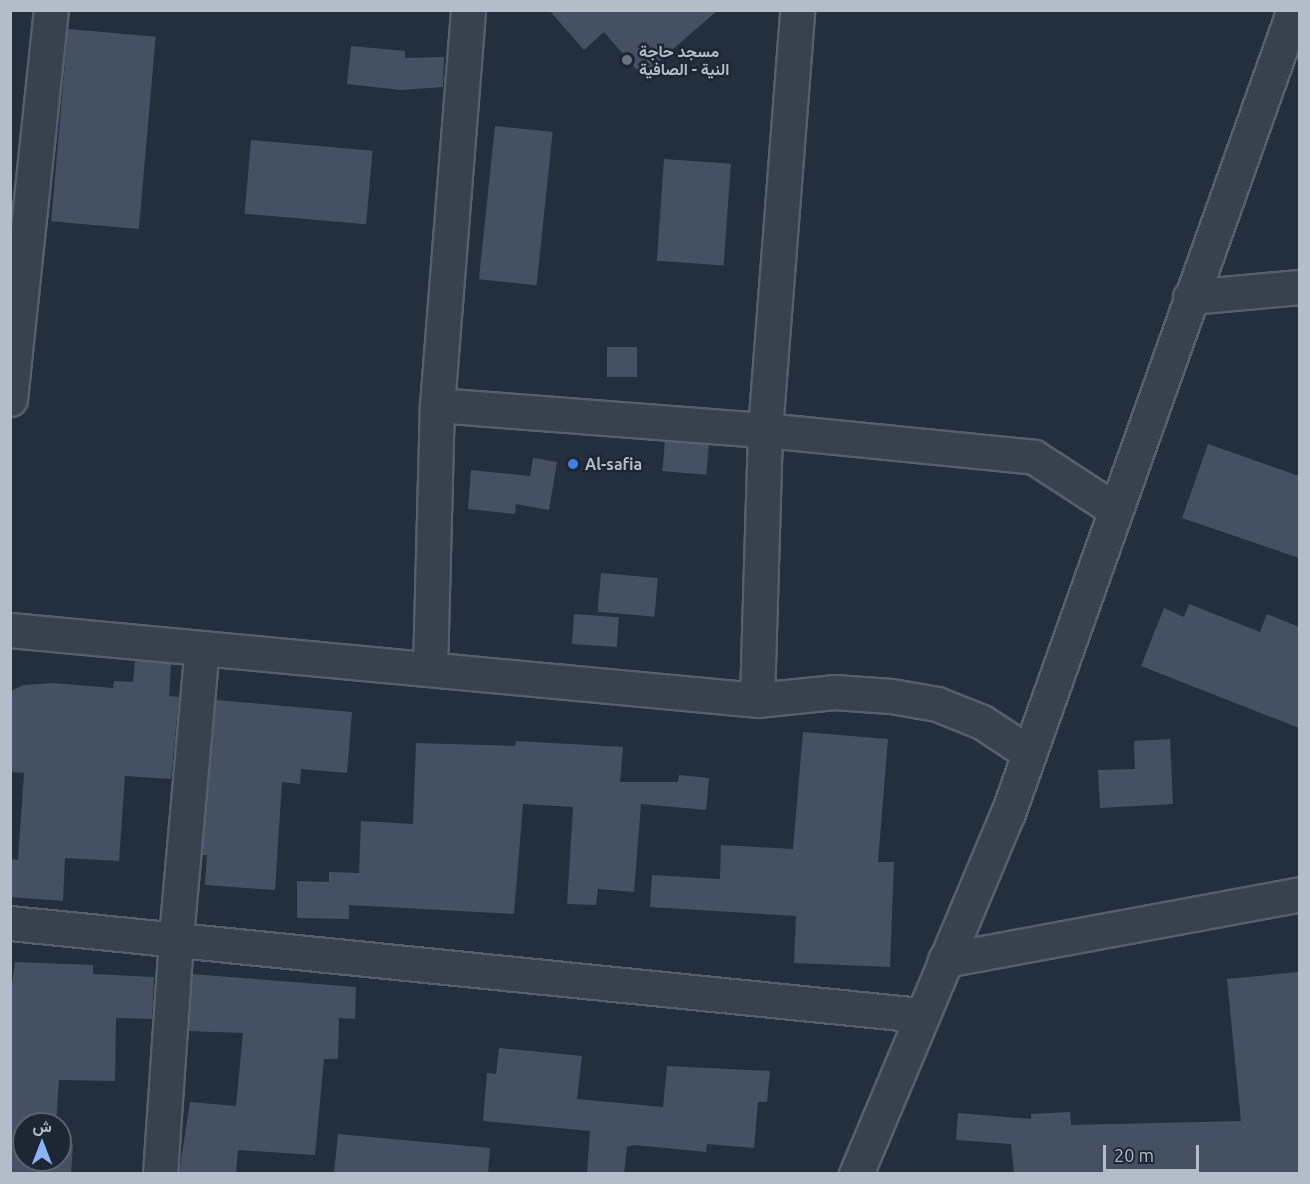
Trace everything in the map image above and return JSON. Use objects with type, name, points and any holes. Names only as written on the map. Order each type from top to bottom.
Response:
[{"type":"street","points":[[10,399],[51,10]]},
{"type":"street","points":[[430,669],[437,405],[468,10]]},
{"type":"street","points":[[757,700],[765,430],[797,10]]},
{"type":"street","points":[[856,1173],[945,960],[987,868],[1294,10]]},
{"type":"street","points":[[1190,297],[1299,287]]},
{"type":"street","points":[[437,405],[765,430],[1034,457],[1114,509]]},
{"type":"street","points":[[10,630],[757,700],[834,692],[936,704],[982,723],[1029,753]]},
{"type":"street","points":[[160,1173],[176,937],[202,648]]},
{"type":"street","points":[[945,960],[1299,894]]},
{"type":"street","points":[[10,923],[176,937],[921,1016]]},
{"type":"building","name":"مسجد حاجة النية - الصافية","points":[[549,10],[718,10],[642,76],[604,32],[584,50]]},
{"type":"building","points":[[68,29],[156,37],[139,229],[51,221]]},
{"type":"building","points":[[351,46],[405,51],[405,58],[444,57],[443,87],[401,90],[347,84]]},
{"type":"building","points":[[495,126],[553,132],[537,285],[479,279]]},
{"type":"building","points":[[251,140],[373,151],[366,224],[245,214]]},
{"type":"building","points":[[664,159],[731,164],[724,265],[657,261]]},
{"type":"building","points":[[607,347],[637,347],[637,377],[607,377]]},
{"type":"building","points":[[665,441],[709,445],[706,475],[662,471]]},
{"type":"building","points":[[1208,444],[1299,476],[1299,558],[1182,518]]},
{"type":"building","points":[[533,458],[557,462],[549,510],[516,504],[515,514],[468,509],[471,470],[530,476]]},
{"type":"building","points":[[601,573],[658,578],[654,617],[598,612]]},
{"type":"building","points":[[1189,604],[1260,632],[1267,614],[1299,627],[1299,728],[1141,666],[1164,608],[1184,617]]},
{"type":"building","points":[[574,614],[619,617],[617,647],[572,644]]},
{"type":"building","points":[[135,661],[171,664],[169,696],[179,697],[171,779],[125,776],[119,861],[65,858],[63,901],[10,897],[10,859],[18,860],[24,773],[10,772],[10,691],[24,685],[53,683],[113,688],[114,681],[133,682]]},
{"type":"building","points":[[216,700],[352,712],[347,773],[301,769],[300,784],[282,782],[275,890],[205,885],[207,855],[202,855]]},
{"type":"building","points":[[803,732],[888,739],[878,862],[894,862],[890,967],[794,963],[796,916],[650,907],[652,875],[720,879],[721,845],[793,849]]},
{"type":"building","points":[[1170,739],[1173,804],[1100,808],[1098,770],[1135,769],[1134,741]]},
{"type":"building","points":[[516,741],[623,747],[620,782],[678,782],[679,775],[709,778],[706,810],[641,804],[634,892],[598,889],[596,905],[567,904],[573,807],[523,804],[514,914],[349,905],[349,919],[297,918],[297,881],[329,882],[329,872],[359,873],[361,821],[413,824],[416,743],[515,746]]},
{"type":"building","points":[[15,962],[93,965],[93,974],[154,977],[152,1019],[116,1018],[115,1081],[59,1080],[57,1112],[12,1112],[12,1172],[71,1173],[10,1173],[10,999]]},
{"type":"building","points":[[1299,972],[1299,1173],[1014,1173],[1011,1144],[956,1140],[958,1113],[1031,1119],[1031,1114],[1070,1112],[1071,1125],[1241,1121],[1227,979]]},
{"type":"building","points":[[192,974],[356,987],[355,1019],[339,1018],[338,1059],[324,1059],[315,1155],[238,1150],[236,1173],[179,1173],[190,1102],[236,1106],[243,1033],[188,1031]]},
{"type":"building","points":[[499,1048],[582,1056],[577,1099],[663,1107],[667,1066],[770,1071],[767,1102],[758,1102],[754,1148],[707,1144],[706,1152],[634,1145],[627,1147],[624,1173],[587,1173],[590,1131],[483,1121],[487,1073],[496,1074]]},
{"type":"building","points":[[338,1134],[490,1148],[488,1173],[334,1173]]},
{"type":"place","name":"مسجد حاجة النية - الصافية","points":[[627,60]]},
{"type":"place","name":"Al-safia","points":[[573,464]]}]
